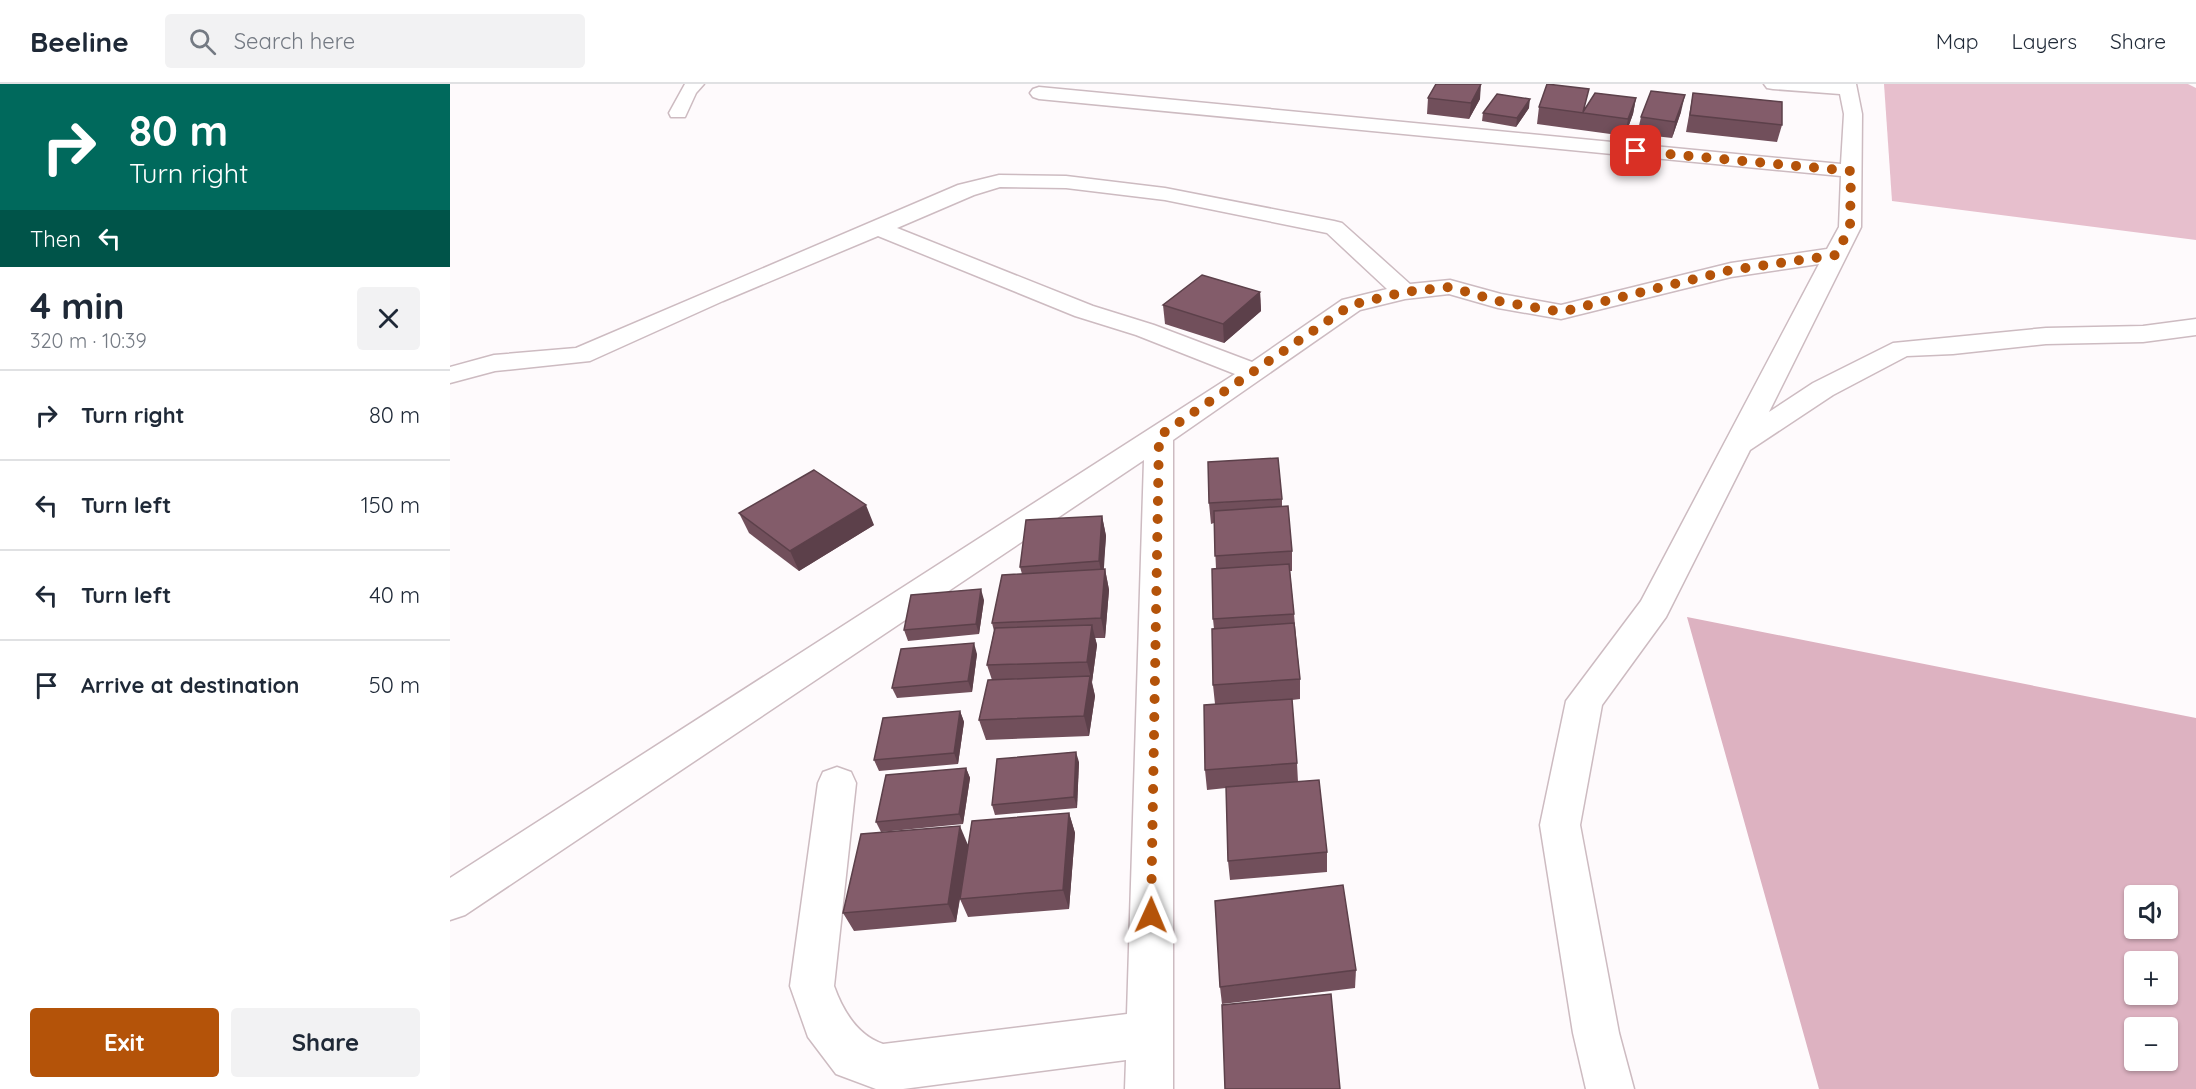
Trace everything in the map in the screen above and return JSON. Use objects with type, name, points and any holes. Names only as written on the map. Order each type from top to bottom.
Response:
[{"type":"street","points":[[678,112],[688,91],[695,84]]},
{"type":"street","points":[[1610,1089],[1596,1034],[1560,825],[1584,701],[1654,608],[1850,227],[1853,114],[1848,86],[1773,84]]},
{"type":"street","points":[[1039,93],[1851,171]]},
{"type":"street","points":[[450,375],[494,363],[581,355],[966,190],[999,182],[1066,182],[1165,194],[1334,228],[1404,292]]},
{"type":"street","points":[[878,228],[1084,311],[1145,330],[1254,372]]},
{"type":"street","points":[[450,901],[1159,436],[1351,305],[1404,292],[1450,287],[1498,301],[1561,312],[1731,270],[1836,255]]},
{"type":"street","points":[[1737,445],[1823,389],[1902,348],[1953,346],[2046,336],[2143,334],[2196,327]]},
{"type":"street","points":[[1149,1089],[1159,436]]},
{"type":"street","points":[[837,783],[812,986],[824,1021],[853,1057],[883,1068],[1149,1034]]},
{"type":"shaded area","points":[[1884,84],[2188,84],[2196,88],[2196,240],[1892,201]]},
{"type":"shaded area","points":[[1687,617],[2196,718],[2196,1089],[1819,1089]]},
{"type":"building","points":[[1436,84],[1481,84],[1471,103],[1428,98]]},
{"type":"building","points":[[1547,84],[1589,89],[1583,112],[1595,93],[1636,98],[1628,119],[1539,107]]},
{"type":"building","points":[[1651,91],[1685,95],[1675,122],[1641,117]]},
{"type":"building","points":[[1693,93],[1782,102],[1782,125],[1690,115]]},
{"type":"building","points":[[1497,94],[1530,99],[1517,118],[1483,113]]},
{"type":"building","points":[[1202,275],[1260,292],[1223,324],[1163,305]]},
{"type":"building","points":[[1278,458],[1282,499],[1209,503],[1208,462]]},
{"type":"building","points":[[814,470],[866,505],[790,551],[739,513]]},
{"type":"building","points":[[1288,506],[1292,551],[1215,556],[1214,511]]},
{"type":"building","points":[[1102,516],[1099,561],[1020,567],[1026,520]]},
{"type":"building","points":[[1289,564],[1294,614],[1213,619],[1212,569]]},
{"type":"building","points":[[1105,569],[1101,618],[992,623],[1002,575]]},
{"type":"building","points":[[981,589],[976,624],[904,630],[911,595]]},
{"type":"building","points":[[1294,623],[1300,679],[1213,685],[1212,629]]},
{"type":"building","points":[[1092,625],[1087,662],[987,665],[995,628]]},
{"type":"building","points":[[974,643],[968,681],[892,688],[901,649]]},
{"type":"building","points":[[1090,676],[1084,716],[979,720],[988,680]]},
{"type":"building","points":[[1292,699],[1297,763],[1205,770],[1204,705]]},
{"type":"building","points":[[960,711],[954,753],[874,760],[883,718]]},
{"type":"building","points":[[1076,752],[1074,797],[992,805],[997,759]]},
{"type":"building","points":[[966,768],[959,814],[876,822],[886,775]]},
{"type":"building","points":[[1319,780],[1327,852],[1228,861],[1226,787]]},
{"type":"building","points":[[1069,813],[1063,890],[960,899],[972,821]]},
{"type":"building","points":[[960,826],[948,904],[843,913],[861,834]]},
{"type":"building","points":[[1343,885],[1356,970],[1220,987],[1215,901]]},
{"type":"building","points":[[1331,994],[1340,1089],[1225,1089],[1222,1005]]},
{"type":"route","points":[[1151,915],[1159,436],[1351,305],[1404,292],[1450,287],[1498,301],[1561,312],[1731,270],[1836,255],[1850,227],[1851,171],[1636,151]]}]
